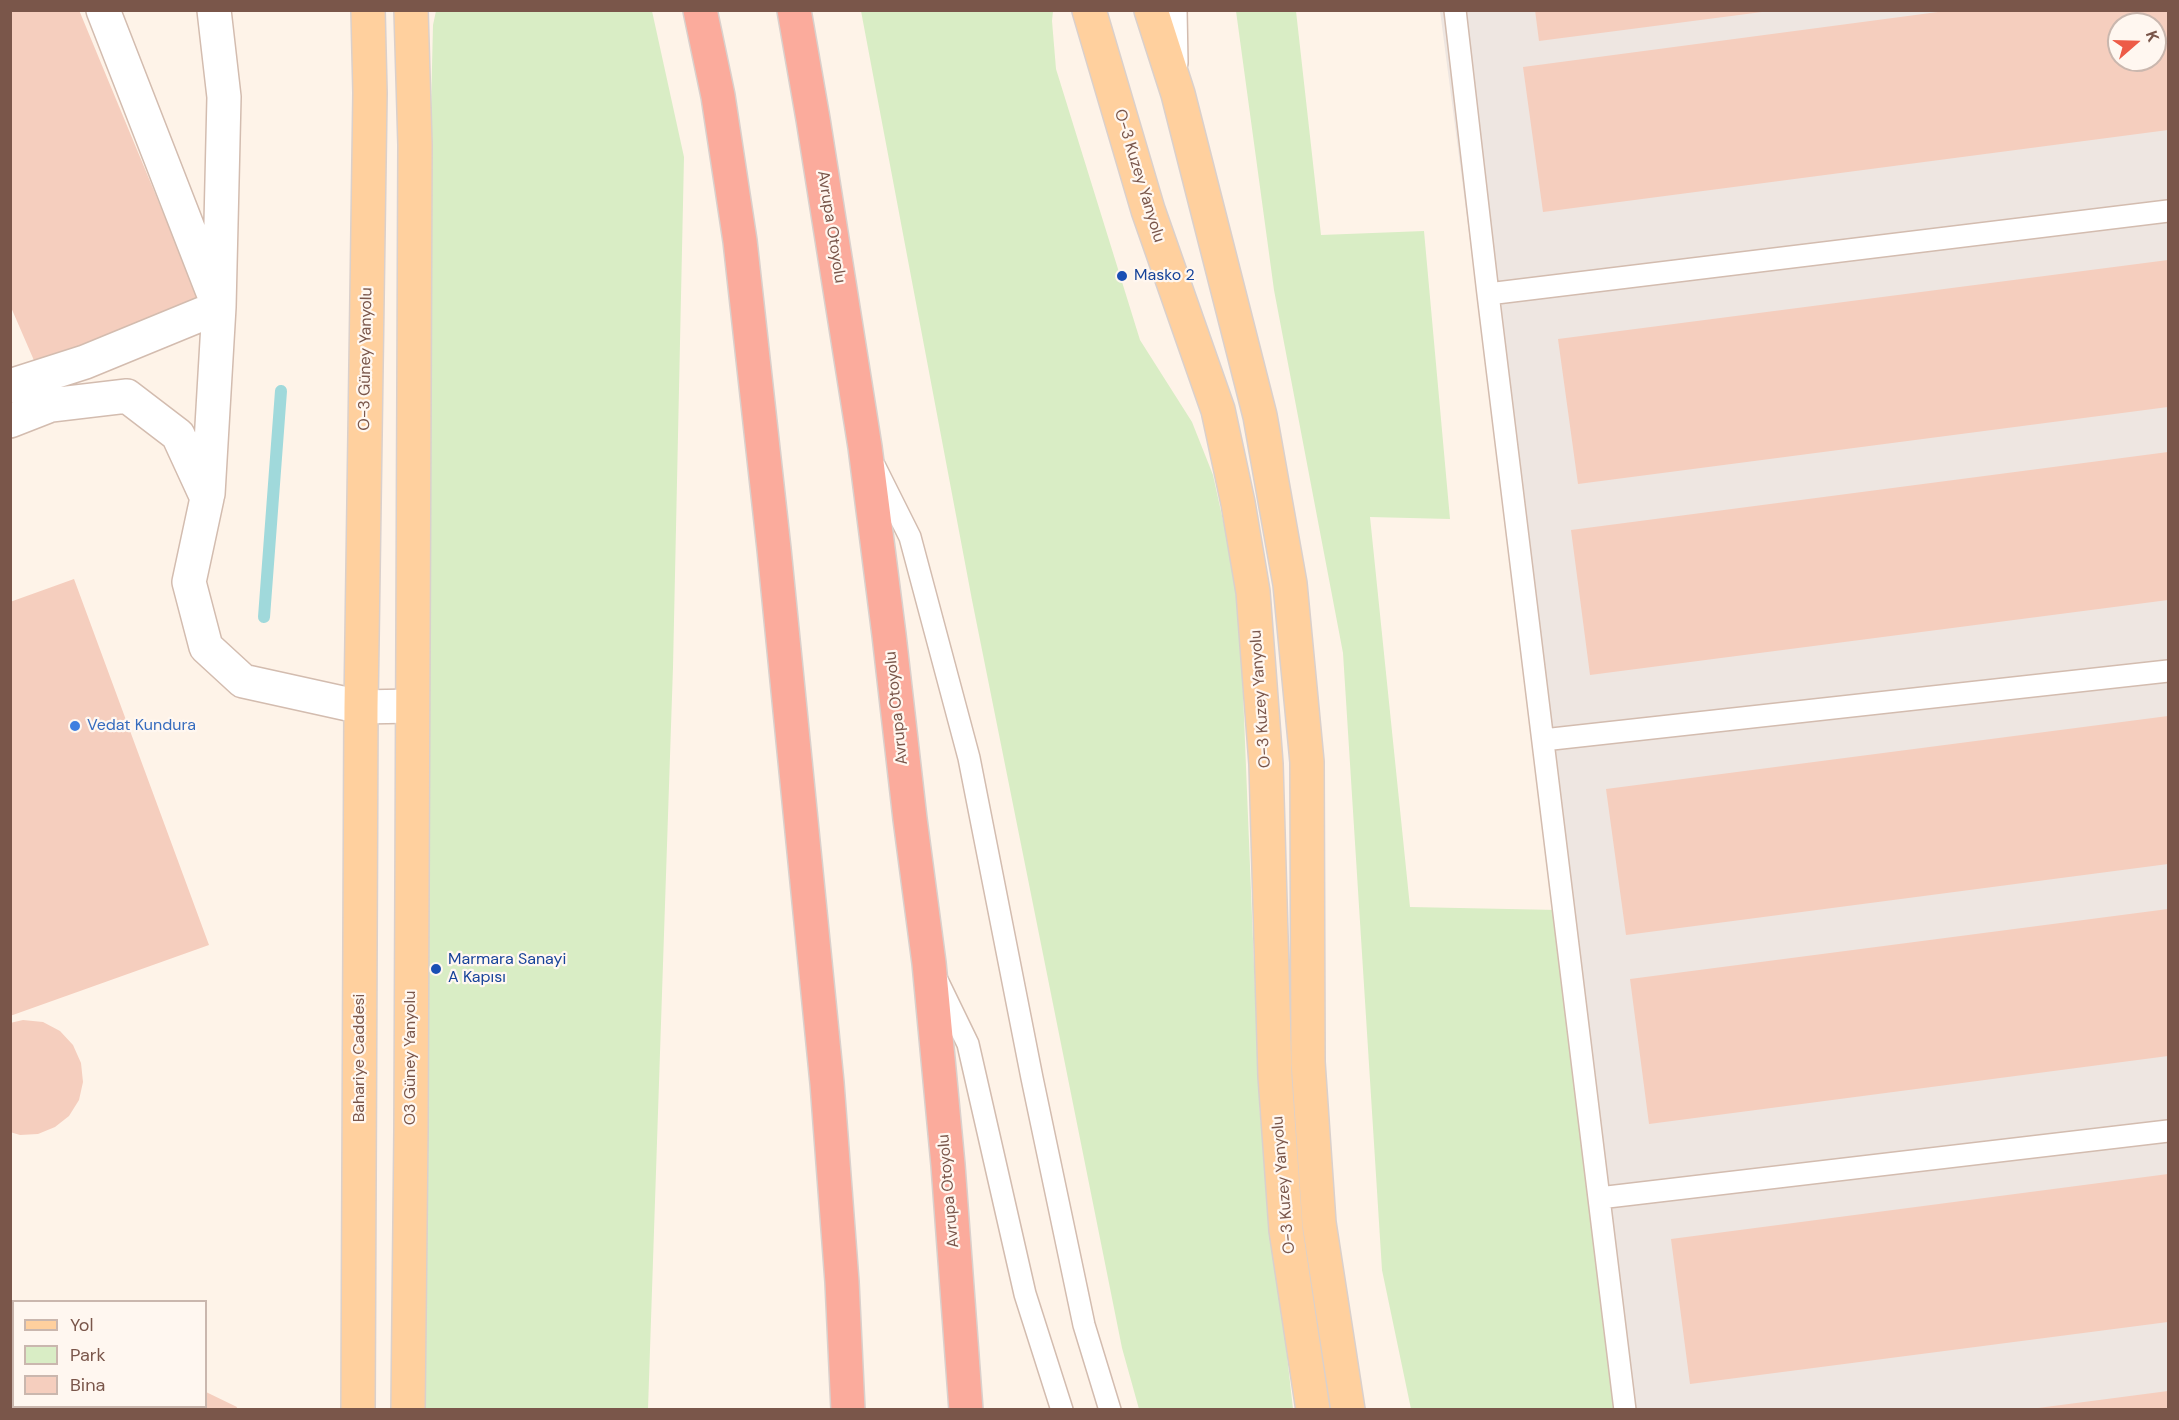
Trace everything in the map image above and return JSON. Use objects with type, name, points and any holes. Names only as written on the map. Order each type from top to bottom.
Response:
[{"type":"highway","points":[[700,10],[718,96],[740,241],[774,549],[828,1083],[842,1282],[848,1410]]},
{"type":"highway","name":"Avrupa Otoyolu","points":[[794,10],[865,447],[929,963],[948,1165],[966,1410]]},
{"type":"main road","name":"O-3 Güney Yanyolu","points":[[361,707],[370,93],[368,10]]},
{"type":"main road","points":[[411,10],[415,145],[412,706]]},
{"type":"main road","name":"O-3 Kuzey Yanyolu","points":[[1089,10],[1148,210],[1218,410],[1238,503],[1252,592],[1266,764],[1275,1076],[1286,1230],[1313,1410]]},
{"type":"main road","name":"O-3 Kuzey Yanyolu","points":[[1151,10],[1178,94],[1260,416],[1290,584],[1306,762],[1308,1062],[1319,1223],[1348,1410]]},
{"type":"main road","name":"O3 Güney Yanyolu","points":[[408,1410],[412,706]]},
{"type":"main road","name":"Bahariye Caddesi","points":[[358,1410],[361,707]]},
{"type":"street","points":[[103,10],[219,307]]},
{"type":"street","points":[[214,10],[225,97],[219,307],[207,498],[189,582],[206,647],[243,681],[361,707],[412,706]]},
{"type":"street","points":[[14,392],[219,307]]},
{"type":"street","points":[[14,392],[51,405],[127,396],[178,435],[207,498]]},
{"type":"lane","points":[[1176,10],[1178,94]]},
{"type":"lane","points":[[1455,10],[1625,1410]]},
{"type":"lane","points":[[1488,294],[2169,211]]},
{"type":"lane","points":[[865,447],[910,537],[969,758],[1032,1078],[1084,1325],[1110,1410]]},
{"type":"lane","points":[[1543,740],[2169,671]]},
{"type":"lane","points":[[929,963],[968,1044],[1024,1294],[1062,1410]]},
{"type":"lane","points":[[1599,1198],[2169,1131]]},
{"type":"shaded area","points":[[1440,11],[2168,11],[2168,1409],[1615,1409],[1602,1252]]},
{"type":"green space","points":[[436,11],[652,11],[684,157],[673,667],[648,1409],[400,1410],[433,25]]},
{"type":"green space","points":[[861,11],[1053,11],[1056,69],[1140,340],[1192,422],[1213,475],[1239,593],[1260,1115],[1293,1409],[1139,1409],[1122,1348],[972,600]]},
{"type":"green space","points":[[1236,11],[1296,11],[1321,235],[1424,231],[1450,519],[1370,517],[1410,907],[1558,910],[1615,1409],[1411,1409],[1382,1270],[1343,653],[1274,290]]},
{"type":"building","points":[[10,10],[79,10],[201,304],[39,372],[10,305]]},
{"type":"building","points":[[1535,10],[1762,10],[1762,12],[1539,41]]},
{"type":"building","points":[[1953,10],[2168,10],[2168,130],[1543,212],[1523,67]]},
{"type":"building","points":[[2168,260],[2168,407],[1578,484],[1558,339]]},
{"type":"building","points":[[2168,452],[2168,600],[1590,675],[1571,530]]},
{"type":"building","points":[[74,579],[209,945],[10,1016],[10,602]]},
{"type":"building","points":[[2168,716],[2168,864],[1626,935],[1606,789]]},
{"type":"building","points":[[2168,909],[2168,1056],[1649,1124],[1630,979]]},
{"type":"building","points":[[23,1020],[43,1022],[60,1031],[73,1045],[81,1063],[83,1082],[79,1100],[69,1116],[55,1127],[38,1134],[20,1135],[10,1132],[10,1023]]},
{"type":"building","points":[[2168,1174],[2168,1322],[1690,1384],[1671,1239]]},
{"type":"building","points":[[2168,1391],[2168,1410],[2038,1410],[2038,1408]]},
{"type":"building","points":[[207,1392],[237,1407],[236,1410],[14,1410],[15,1408],[207,1408]]},
{"type":"waterway","points":[[264,617],[281,391]]},
{"type":"place","name":"Masko 2","points":[[1122,276]]},
{"type":"place","name":"Vedat Kundura","points":[[75,726]]},
{"type":"place","name":"Marmara Sanayi A Kapısı","points":[[436,969]]}]
